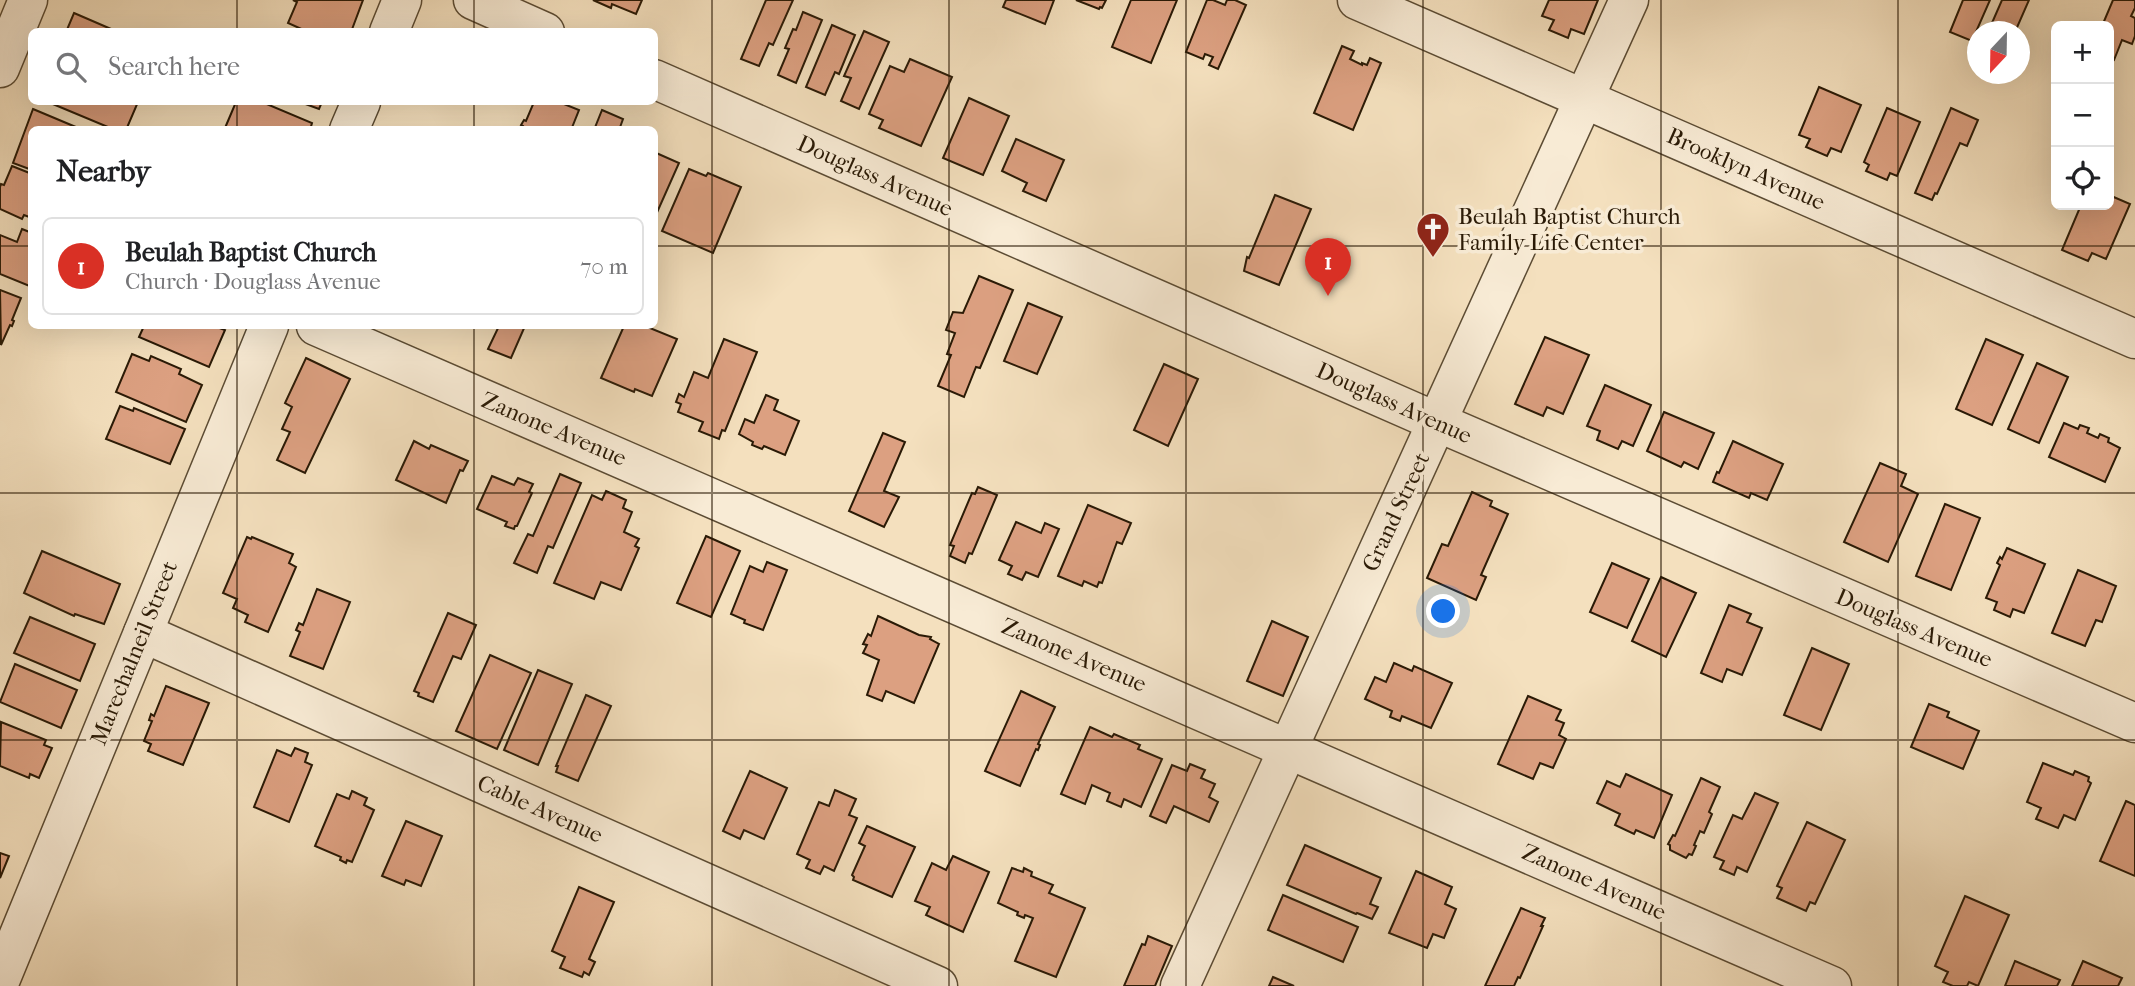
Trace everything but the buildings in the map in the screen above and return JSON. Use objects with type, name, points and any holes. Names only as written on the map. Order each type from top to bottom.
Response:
[{"type":"street","points":[[0,68],[28,0]]},
{"type":"street","points":[[391,28],[402,0]]},
{"type":"street","points":[[473,0],[536,28]]},
{"type":"street","name":"Brooklyn Avenue","points":[[1357,0],[2135,340]]},
{"type":"street","name":"Grand Street","points":[[1180,986],[1629,0]]},
{"type":"street","name":"Douglass Avenue","points":[[658,81],[1437,422],[2135,723]]},
{"type":"street","points":[[351,126],[359,105]]},
{"type":"street","name":"Marechalneil Street","points":[[0,981],[268,329]]},
{"type":"street","name":"Zanone Avenue","points":[[323,329],[1832,986]]},
{"type":"street","name":"Cable Avenue","points":[[142,633],[938,986]]},
{"type":"place","name":"Beulah Baptist Church Family Life Center","points":[[1433,259]]},
{"type":"place","name":"Beulah Baptist Church","points":[[1328,296]]}]
